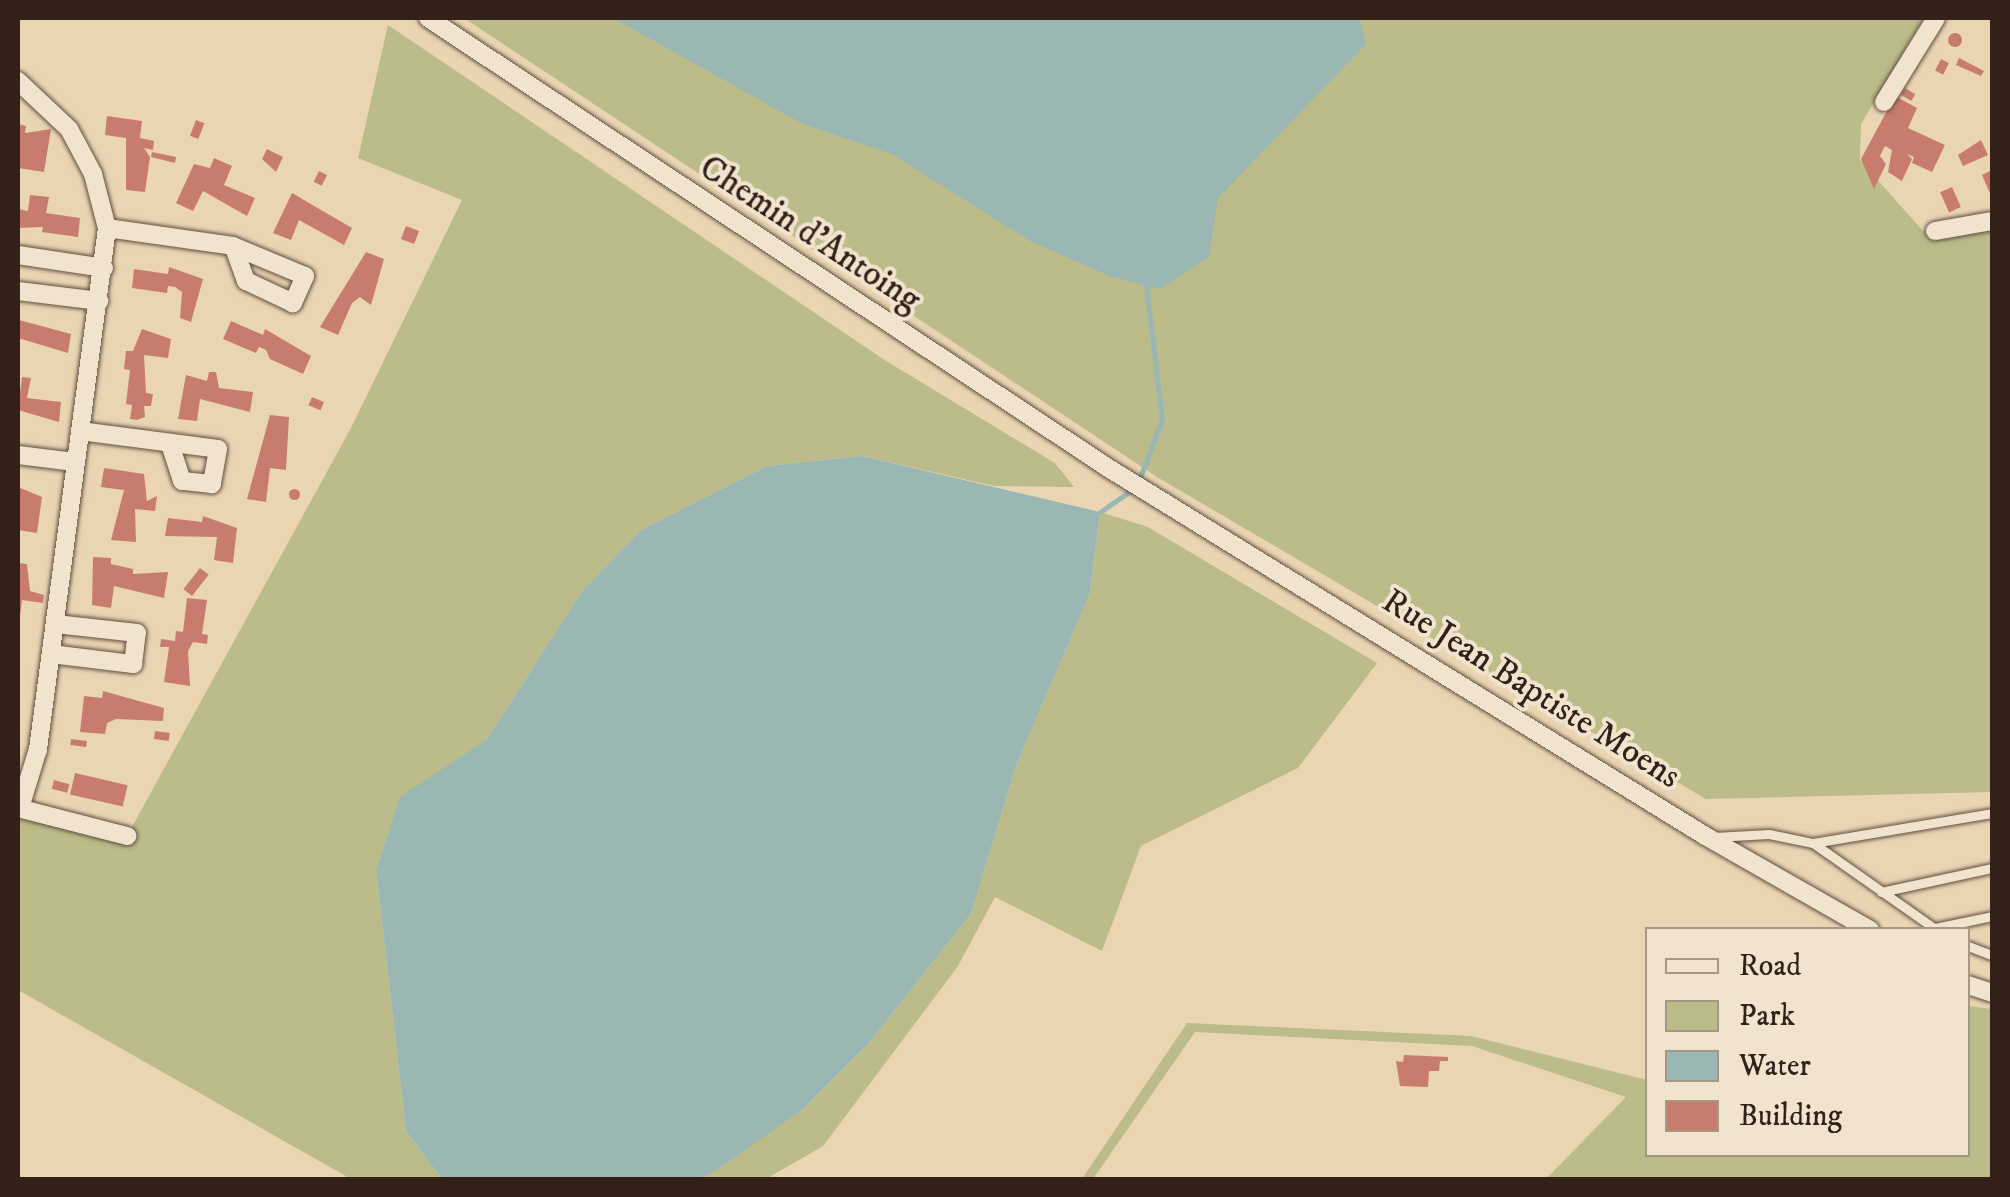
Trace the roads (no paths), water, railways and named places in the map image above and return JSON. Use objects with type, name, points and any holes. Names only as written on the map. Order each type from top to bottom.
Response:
[{"type":"street","name":"Chemin d'Antoing","points":[[428,18],[1160,499]]},
{"type":"street","points":[[1884,102],[1936,18]]},
{"type":"street","points":[[18,81],[69,129],[93,174],[107,228],[38,750],[19,808],[127,836]]},
{"type":"street","points":[[1935,231],[1992,221]]},
{"type":"street","points":[[107,228],[233,246]]},
{"type":"street","points":[[18,255],[104,268]]},
{"type":"street","points":[[18,290],[99,301]]},
{"type":"street","points":[[80,431],[170,443]]},
{"type":"street","points":[[18,455],[75,462]]},
{"type":"street","name":"Rue Jean Baptiste Moens","points":[[1160,499],[1706,837],[1865,927]]},
{"type":"street","points":[[51,654],[133,664],[137,633],[55,624]]},
{"type":"lane","points":[[1706,837],[1769,834],[1813,843],[1992,813]]},
{"type":"lane","points":[[1813,843],[1933,927]]},
{"type":"lane","points":[[1881,892],[1992,868]]},
{"type":"lane","points":[[1945,927],[1992,916]]},
{"type":"water","points":[[613,18],[1359,18],[1366,44],[1218,198],[1209,257],[1160,289],[1112,277],[1030,241],[892,154],[803,124]]},
{"type":"water","points":[[862,456],[1100,512],[1090,593],[1017,763],[971,914],[868,1044],[803,1109],[714,1172],[695,1180],[442,1179],[406,1131],[376,870],[400,797],[487,739],[583,590],[641,530],[767,466]]},
{"type":"waterway","points":[[1139,480],[1162,419],[1146,284]]},
{"type":"waterway","points":[[1100,512],[1133,489]]}]
